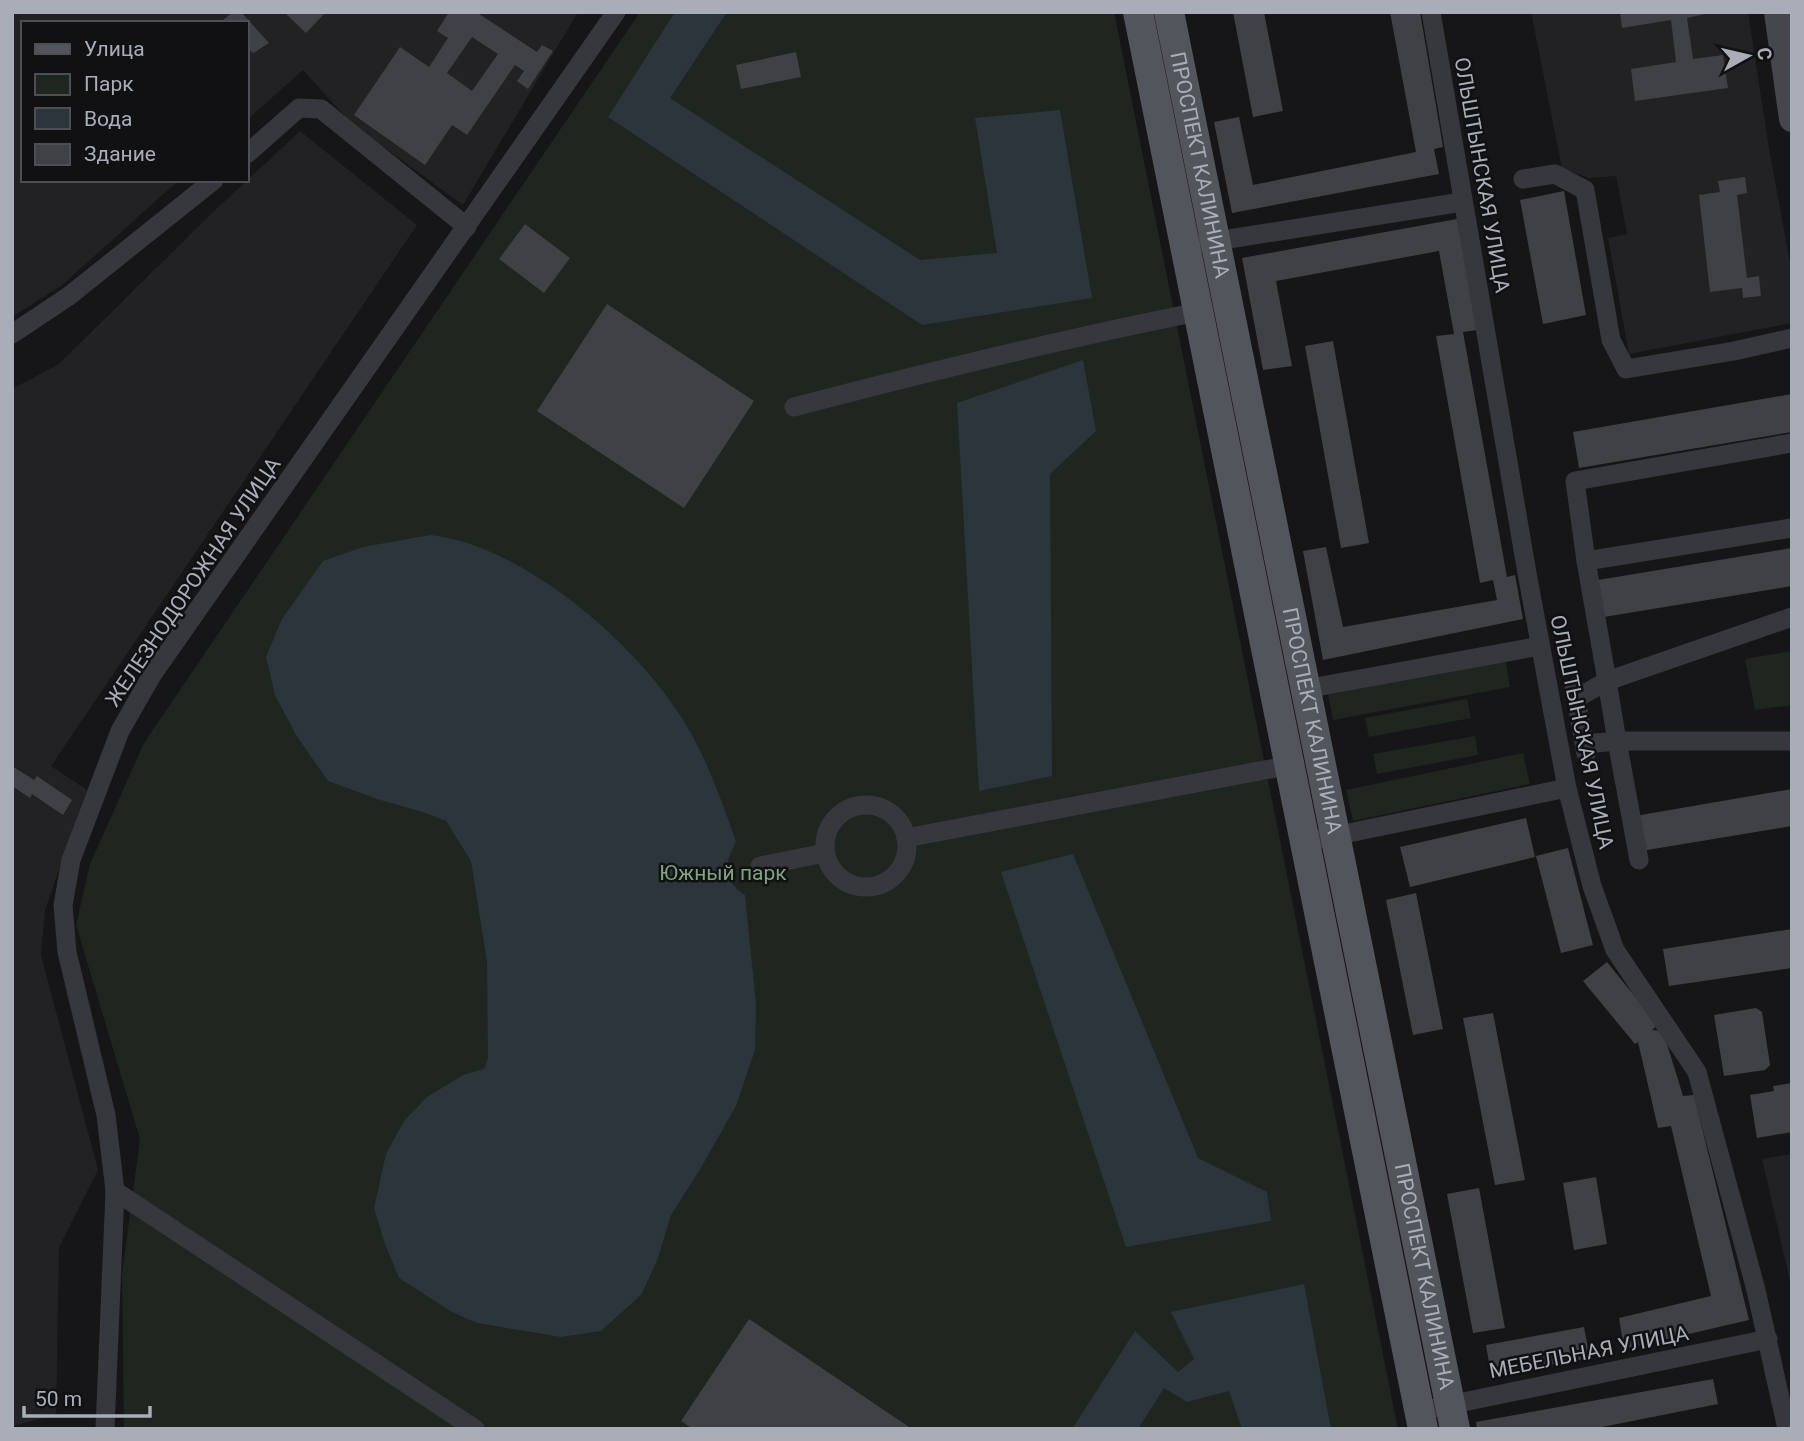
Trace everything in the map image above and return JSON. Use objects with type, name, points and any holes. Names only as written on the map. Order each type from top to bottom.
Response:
[{"type":"main road","name":"ПРОСПЕКТ КАЛИНИНА","points":[[1138,12],[1421,1420]]},
{"type":"main road","name":"ПРОСПЕКТ КАЛИНИНА","points":[[1169,12],[1213,241],[1452,1416]]},
{"type":"street","name":"ЖЕЛЕЗНОДОРОЖНАЯ УЛИЦА","points":[[105,1429],[115,1191],[106,1115],[67,952],[62,905],[71,860],[120,731],[152,676],[616,12]]},
{"type":"street","name":"ОЛЬШТЫНСКАЯ УЛИЦА","points":[[1431,12],[1462,202],[1567,788],[1592,886],[1615,950],[1697,1072],[1768,1339],[1787,1429]]},
{"type":"street","points":[[1777,12],[1790,86],[1792,119]]},
{"type":"street","points":[[248,153],[299,108],[321,109],[467,227]]},
{"type":"street","points":[[1523,179],[1555,174],[1585,190],[1611,340],[1626,369],[1792,338]]},
{"type":"street","points":[[12,334],[69,296],[212,182]]},
{"type":"street","points":[[1184,247],[1462,202]]},
{"type":"street","points":[[794,407],[929,371],[1119,327],[1198,312]]},
{"type":"street","points":[[1639,860],[1586,561],[1575,481],[1792,443]]},
{"type":"street","points":[[1586,561],[1792,528]]},
{"type":"street","points":[[1792,617],[1576,692],[1585,750],[1617,741],[1792,741]]},
{"type":"street","points":[[1305,689],[1540,646]]},
{"type":"street","points":[[906,838],[1291,765]]},
{"type":"street","points":[[1305,842],[1567,788]]},
{"type":"street","points":[[858,805],[879,807],[889,812],[903,828],[906,838],[903,861],[889,879],[878,884],[855,885],[845,881],[836,874],[825,853],[825,842],[832,822],[839,814],[858,805]]},
{"type":"street","points":[[760,866],[825,853]]},
{"type":"street","points":[[115,1191],[475,1429]]},
{"type":"street","name":"МЕБЕЛЬНАЯ УЛИЦА","points":[[1421,1420],[1452,1416],[1768,1339]]},
{"type":"shaded area","points":[[12,12],[578,12],[463,205],[352,124],[303,70],[248,119],[248,21],[21,21],[21,182],[177,182],[61,286],[12,317]]},
{"type":"shaded area","points":[[1531,12],[1748,12],[1792,273],[1792,323],[1629,354],[1608,238],[1627,234],[1616,176],[1589,178],[1562,168]]},
{"type":"shaded area","points":[[300,131],[417,225],[51,766],[87,790],[45,910],[41,955],[98,1170],[59,1247],[56,1415],[12,1426],[12,389],[59,364]]},
{"type":"shaded area","points":[[1792,1154],[1792,1290],[1762,1159]]},
{"type":"green space","name":"Южный парк","points":[[640,12],[1114,12],[1398,1429],[124,1429],[122,1274],[140,1139],[76,925],[90,864],[144,743]]},
{"type":"green space","points":[[1792,651],[1792,705],[1755,710],[1745,659]]},
{"type":"green space","points":[[1505,657],[1510,687],[1333,720],[1327,690]]},
{"type":"green space","points":[[1467,699],[1471,718],[1369,737],[1365,718]]},
{"type":"green space","points":[[1475,736],[1478,755],[1377,774],[1373,754]]},
{"type":"green space","points":[[1523,753],[1530,784],[1353,821],[1346,790]]},
{"type":"water","points":[[675,12],[727,12],[670,98],[920,260],[997,253],[975,118],[1060,110],[1092,298],[922,325],[608,117]]},
{"type":"water","points":[[1083,360],[1096,431],[1050,474],[1052,776],[979,791],[957,403]]},
{"type":"water","points":[[430,535],[467,543],[505,559],[543,580],[580,607],[614,637],[671,701],[691,733],[716,786],[736,842],[729,857],[727,871],[732,883],[745,895],[756,1004],[755,1050],[736,1106],[671,1215],[657,1261],[641,1295],[601,1331],[561,1337],[477,1323],[452,1312],[399,1278],[374,1208],[386,1154],[404,1121],[427,1097],[463,1075],[484,1069],[488,1058],[487,962],[471,861],[446,821],[328,781],[296,735],[275,695],[266,657],[282,619],[323,561],[363,547]]},
{"type":"water","points":[[1073,854],[1198,1158],[1267,1192],[1271,1221],[1126,1247],[1001,872]]},
{"type":"water","points":[[1304,1284],[1331,1429],[1242,1429],[1229,1391],[1187,1402],[1164,1388],[1138,1429],[1072,1429],[1135,1331],[1178,1372],[1194,1359],[1171,1312]]},
{"type":"building","points":[[233,12],[241,12],[269,43],[253,53],[248,49],[248,21],[222,21]]},
{"type":"building","points":[[284,12],[326,12],[306,33]]},
{"type":"building","points":[[449,12],[476,12],[537,52],[542,45],[553,51],[528,89],[517,81],[524,71],[515,65],[467,135],[452,125],[425,165],[354,115],[400,47],[429,67],[448,38],[437,31]],"holes":[[[472,37],[498,54],[472,91],[447,73]]]},
{"type":"building","points":[[1233,12],[1264,12],[1283,111],[1253,117]]},
{"type":"building","points":[[1390,12],[1420,12],[1443,147],[1434,149],[1439,174],[1232,213],[1214,122],[1239,117],[1253,185],[1416,152]]},
{"type":"building","points":[[1620,12],[1714,12],[1687,18],[1693,59],[1723,55],[1728,88],[1635,101],[1631,69],[1676,62],[1671,20],[1622,28]]},
{"type":"building","points":[[796,52],[801,77],[741,89],[736,65]]},
{"type":"building","points":[[1745,177],[1747,193],[1737,195],[1747,278],[1759,276],[1761,296],[1743,298],[1742,288],[1710,292],[1699,195],[1720,192],[1718,181]]},
{"type":"building","points":[[1564,191],[1586,315],[1543,324],[1520,200]]},
{"type":"building","points":[[1457,219],[1477,330],[1463,332],[1507,577],[1515,575],[1523,619],[1323,660],[1303,551],[1326,547],[1343,627],[1497,600],[1493,580],[1480,583],[1436,336],[1454,334],[1439,251],[1276,281],[1292,366],[1263,370],[1242,258]]},
{"type":"building","points":[[525,224],[570,258],[544,293],[499,259]]},
{"type":"building","points":[[607,304],[754,401],[684,508],[537,411]]},
{"type":"building","points":[[1333,341],[1369,543],[1341,548],[1305,346]]},
{"type":"building","points":[[1792,394],[1792,432],[1579,468],[1573,432]]},
{"type":"building","points":[[1792,548],[1792,586],[1604,617],[1598,580]]},
{"type":"building","points":[[12,766],[34,780],[37,776],[72,800],[63,815],[32,794],[30,798],[12,786]]},
{"type":"building","points":[[1792,789],[1792,826],[1641,851],[1635,816]]},
{"type":"building","points":[[1526,818],[1535,857],[1410,887],[1400,847]]},
{"type":"building","points":[[1568,848],[1593,945],[1561,953],[1536,856]]},
{"type":"building","points":[[1416,893],[1443,1029],[1413,1035],[1386,900]]},
{"type":"building","points":[[1792,929],[1792,968],[1669,986],[1663,949]]},
{"type":"building","points":[[1607,962],[1658,1025],[1652,1030],[1663,1031],[1683,1096],[1694,1095],[1749,1320],[1624,1349],[1619,1318],[1711,1296],[1671,1126],[1658,1128],[1638,1042],[1635,1044],[1583,981]]},
{"type":"building","points":[[1756,1008],[1762,1012],[1770,1065],[1765,1070],[1724,1076],[1714,1015]]},
{"type":"building","points":[[1493,1013],[1525,1180],[1495,1185],[1463,1018]]},
{"type":"building","points":[[1792,1083],[1792,1132],[1757,1138],[1750,1095],[1774,1091],[1773,1086]]},
{"type":"building","points":[[1596,1177],[1607,1244],[1574,1250],[1563,1183]]},
{"type":"building","points":[[1479,1188],[1505,1328],[1473,1333],[1447,1194]]},
{"type":"building","points":[[749,1319],[912,1429],[693,1429],[681,1421]]},
{"type":"building","points":[[1584,1327],[1590,1358],[1491,1375],[1486,1345]]},
{"type":"building","points":[[1713,1379],[1718,1404],[1592,1429],[1477,1429],[1476,1422]]}]
